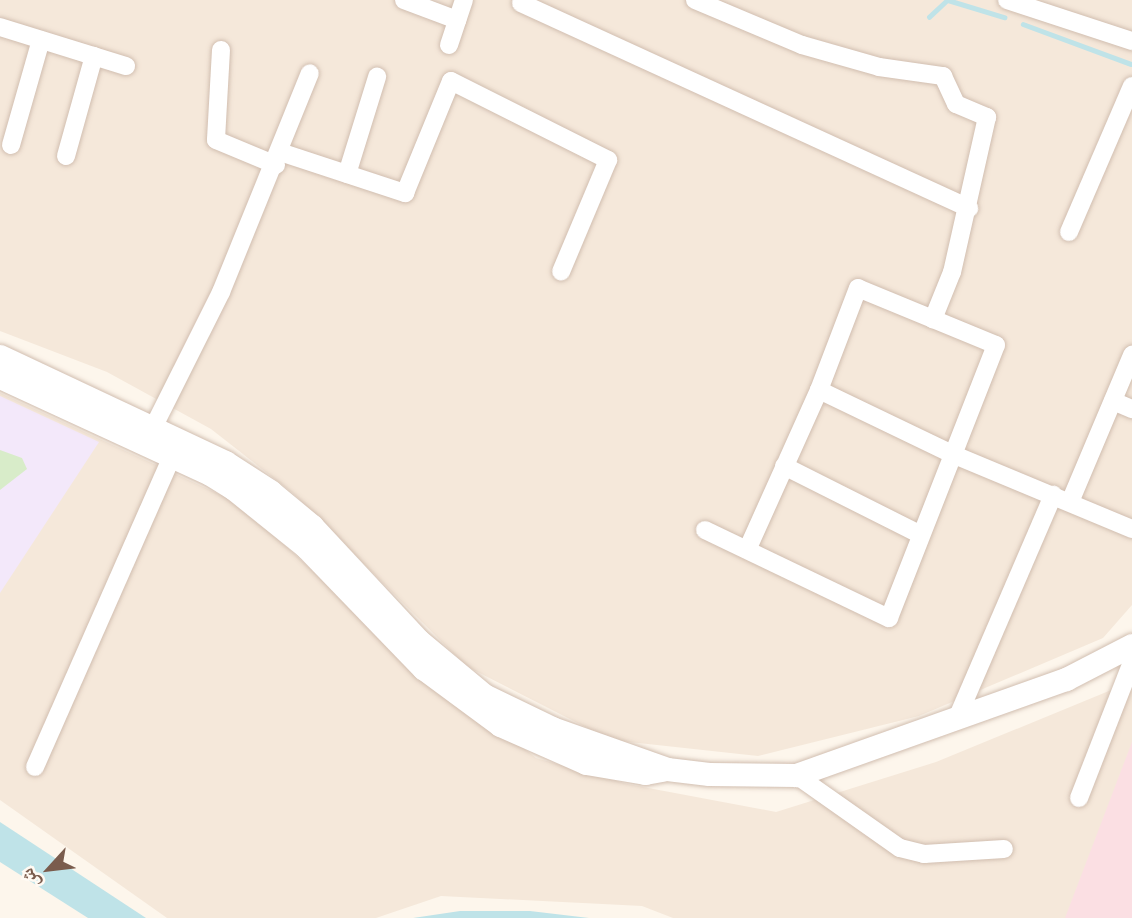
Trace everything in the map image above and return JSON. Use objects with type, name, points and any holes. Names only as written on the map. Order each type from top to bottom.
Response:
[{"type":"street","points":[[404,0],[457,20]]},
{"type":"street","points":[[449,45],[464,0]]},
{"type":"street","points":[[695,0],[802,45],[879,67],[947,79],[956,104],[982,112],[989,121],[952,272],[933,319]]},
{"type":"street","points":[[1007,0],[1049,7],[1132,41]]},
{"type":"street","points":[[521,4],[969,208]]},
{"type":"street","points":[[0,27],[126,66]]},
{"type":"street","points":[[11,145],[40,40]]},
{"type":"street","points":[[221,50],[216,140],[278,158],[347,174],[405,193],[451,82],[608,160],[561,272]]},
{"type":"street","points":[[66,156],[94,57]]},
{"type":"street","points":[[153,428],[215,304],[278,158],[310,73]]},
{"type":"street","points":[[347,174],[377,77]]},
{"type":"street","points":[[1069,232],[1132,86]]},
{"type":"street","points":[[705,530],[889,618],[996,345],[858,288],[819,390],[747,550]]},
{"type":"street","points":[[1070,502],[1132,355]]},
{"type":"street","points":[[0,356],[225,463],[292,508],[418,640],[484,695],[552,728],[667,769],[709,775],[796,775],[1066,679],[1132,645]]},
{"type":"street","points":[[0,377],[210,474],[279,523],[423,668],[473,708],[527,740],[586,763],[645,774],[667,769]]},
{"type":"street","points":[[819,390],[953,454],[1132,529]]},
{"type":"street","points":[[1113,401],[1132,409]]},
{"type":"street","points":[[35,768],[172,457]]},
{"type":"street","points":[[784,466],[921,535]]},
{"type":"street","points":[[958,716],[1053,495]]},
{"type":"street","points":[[1079,798],[1132,662]]},
{"type":"street","points":[[796,775],[900,848],[924,853],[1004,849]]},
{"type":"shaded area","points":[[0,0],[1132,0],[1132,605],[1103,638],[919,716],[758,756],[611,740],[466,666],[294,494],[211,429],[107,372],[0,331]]},
{"type":"shaded area","points":[[0,393],[238,503],[408,657],[536,758],[627,784],[776,812],[936,762],[1121,686],[1132,673],[1132,918],[673,918],[642,906],[441,896],[376,918],[167,918],[0,800]]},
{"type":"shaded area","points":[[0,396],[99,442],[0,593]]},
{"type":"shaded area","points":[[1132,742],[1132,918],[1065,918]]},
{"type":"green space","points":[[0,450],[22,458],[27,469],[0,490]]},
{"type":"water","points":[[0,822],[146,918],[88,918],[0,862]]},
{"type":"water","points":[[460,911],[530,911],[589,918],[413,918]]},
{"type":"waterway","points":[[929,17],[947,0]]},
{"type":"waterway","points":[[948,0],[1004,17]]},
{"type":"waterway","points":[[1023,24],[1131,64]]}]
